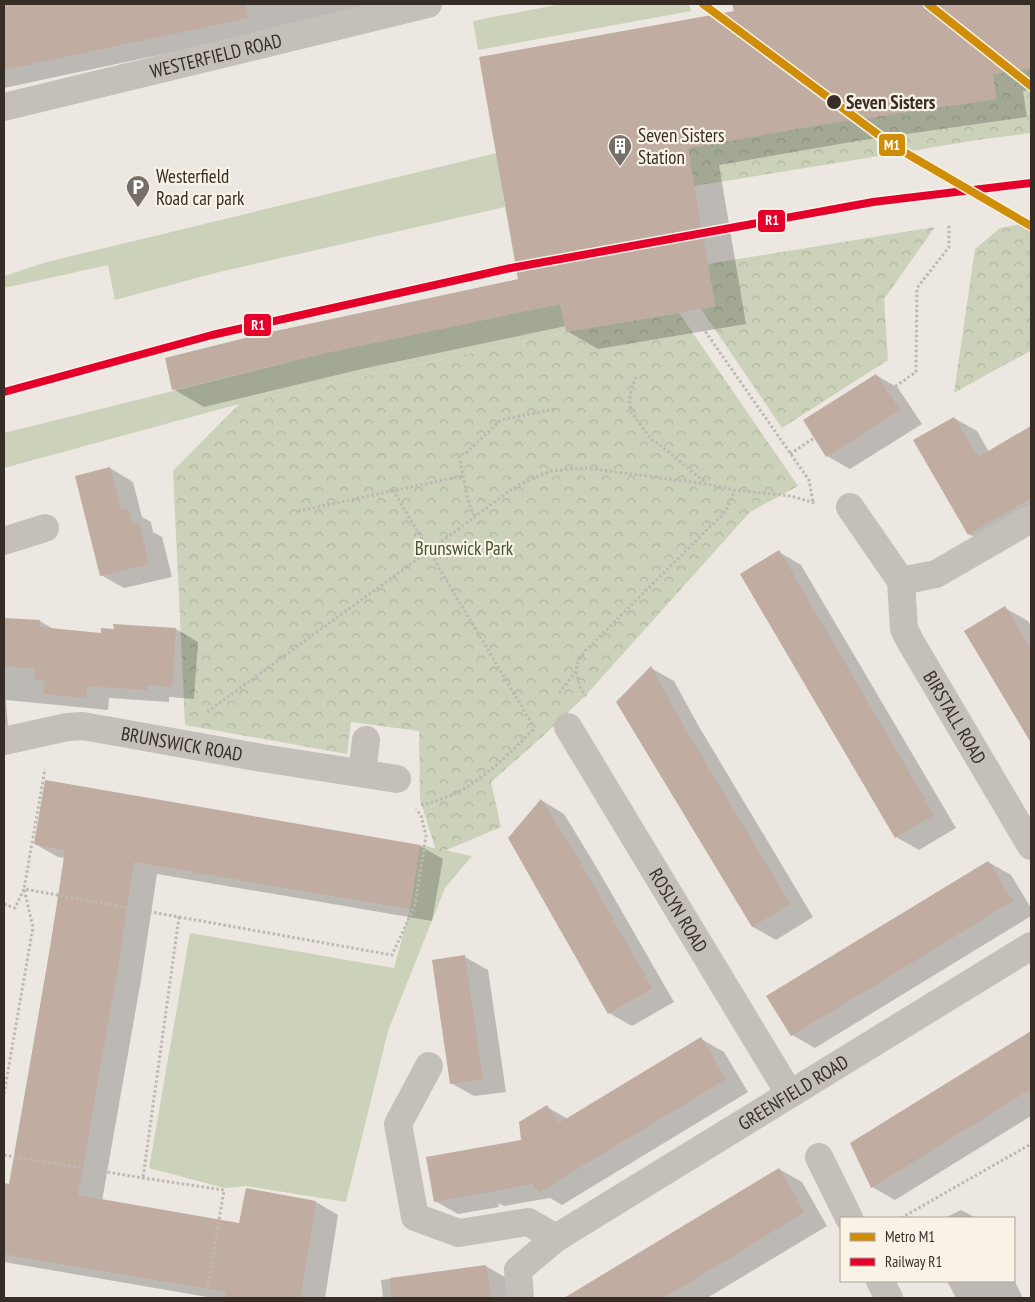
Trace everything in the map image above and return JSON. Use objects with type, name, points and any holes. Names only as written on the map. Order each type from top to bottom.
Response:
[{"type":"street","name":"WESTERFIELD ROAD","points":[[4,107],[428,4]]},
{"type":"street","points":[[850,507],[901,581],[936,574],[1031,519]]},
{"type":"street","points":[[4,541],[45,528]]},
{"type":"street","name":"BIRSTALL ROAD","points":[[901,581],[904,628],[910,641],[1031,846]]},
{"type":"street","name":"BRUNSWICK ROAD","points":[[8,733],[51,732],[83,726],[262,758],[397,779]]},
{"type":"street","name":"ROSLYN ROAD","points":[[568,726],[789,1093]]},
{"type":"street","points":[[362,773],[366,740]]},
{"type":"street","name":"GREENFIELD ROAD","points":[[520,1298],[518,1270],[556,1238],[789,1093],[1031,946]]},
{"type":"street","points":[[429,1066],[398,1124],[416,1217],[459,1233],[528,1222],[556,1238]]},
{"type":"street","points":[[818,1157],[848,1217]]},
{"type":"street","points":[[881,1282],[889,1298]]},
{"type":"path","points":[[887,392],[916,372],[917,288],[949,247],[949,225]]},
{"type":"path","points":[[190,744],[197,718],[516,486],[550,471],[585,468],[706,484],[734,490],[791,496],[813,502],[808,480],[691,311]]},
{"type":"path","points":[[636,377],[631,390],[630,410],[651,440],[660,445],[706,484]]},
{"type":"path","points":[[475,516],[469,504],[459,456],[467,452],[502,420],[554,409]]},
{"type":"path","points":[[790,454],[814,438]]},
{"type":"path","points":[[298,510],[463,476]]},
{"type":"path","points":[[393,490],[538,733]]},
{"type":"path","points":[[555,698],[576,671],[578,662],[585,651],[721,516],[727,508],[734,490]]},
{"type":"path","points":[[576,671],[580,687],[586,695]]},
{"type":"path","points":[[420,805],[447,797],[467,787],[500,763],[535,728]]},
{"type":"path","points":[[4,904],[15,908],[24,889],[51,732]]},
{"type":"path","points":[[24,889],[392,955],[415,905],[426,836],[421,814],[414,806]]},
{"type":"path","points":[[4,1094],[32,927],[24,889]]},
{"type":"path","points":[[142,1178],[179,917]]},
{"type":"path","points":[[903,1217],[1031,1144]]},
{"type":"path","points":[[4,1155],[224,1190],[206,1298]]},
{"type":"green space","points":[[561,4],[689,4],[691,11],[478,50],[473,21]]},
{"type":"green space","points":[[1031,68],[1031,133],[694,186],[688,148],[825,124],[996,99],[993,74]]},
{"type":"green space","points":[[497,153],[505,207],[215,273],[115,300],[108,265],[4,288],[4,276],[47,262]]},
{"type":"green space","points":[[1031,222],[1031,351],[954,393],[975,249],[1000,228]]},
{"type":"green space","points":[[935,227],[884,299],[888,360],[782,428],[701,309],[715,306],[708,264]]},
{"type":"green space","points":[[560,304],[566,332],[239,404],[4,468],[4,433],[330,352]]},
{"type":"green space","name":"Brunswick Park","points":[[679,313],[798,486],[750,512],[586,695],[491,782],[501,827],[437,854],[420,799],[419,731],[351,722],[347,754],[185,725],[173,471],[239,404],[566,332]]},
{"type":"green space","points":[[420,845],[472,856],[445,888],[388,1031],[346,1202],[246,1186],[225,1188],[149,1168],[190,933],[394,968],[410,909]]},
{"type":"building","points":[[4,4],[246,4],[248,18],[4,70]]},
{"type":"building","points":[[732,4],[1031,4],[1031,68],[993,74],[996,99],[825,124],[688,148],[715,306],[566,332],[560,304],[330,352],[172,390],[165,358],[257,335],[518,279],[479,57],[734,11]]},
{"type":"building","points":[[876,374],[900,410],[826,457],[803,420]]},
{"type":"building","points":[[954,417],[978,457],[1031,426],[1031,498],[968,535],[913,440]]},
{"type":"building","points":[[110,467],[121,510],[128,508],[132,524],[139,522],[149,564],[100,576],[75,476]]},
{"type":"building","points":[[779,550],[934,815],[895,838],[740,574]]},
{"type":"building","points":[[1005,606],[1031,650],[1031,743],[964,631]]},
{"type":"building","points":[[4,618],[40,620],[39,627],[101,633],[101,628],[114,629],[113,624],[176,628],[172,687],[147,685],[147,690],[87,686],[86,698],[44,694],[45,680],[34,679],[35,669],[4,666]]},
{"type":"building","points":[[651,666],[675,711],[790,904],[752,927],[616,702]]},
{"type":"building","points":[[45,780],[420,845],[410,909],[134,862],[78,1195],[239,1223],[246,1188],[316,1201],[300,1298],[225,1298],[226,1292],[4,1254],[4,1183],[9,1184],[50,949],[65,850],[34,844]]},
{"type":"building","points":[[541,799],[572,848],[652,988],[608,1014],[508,838]]},
{"type":"building","points":[[988,861],[1013,901],[791,1036],[766,996]]},
{"type":"building","points":[[465,955],[483,1079],[450,1084],[432,960]]},
{"type":"building","points":[[1031,1031],[1031,1089],[871,1188],[850,1143]]},
{"type":"building","points":[[701,1037],[726,1079],[538,1193],[533,1184],[434,1202],[426,1157],[521,1140],[519,1122],[547,1105],[559,1123]]},
{"type":"building","points":[[779,1168],[804,1212],[712,1269],[663,1298],[564,1298]]},
{"type":"building","points":[[486,1265],[491,1298],[391,1298],[390,1278]]},
{"type":"metro line","name":"M1","points":[[703,4],[892,145],[1031,226]]},
{"type":"metro line","name":"M1","points":[[928,4],[1031,86]]},
{"type":"rail line","name":"R1","points":[[4,392],[212,335],[511,268],[873,202],[1031,183]]},
{"type":"place","name":"Seven Sisters","points":[[834,102]]},
{"type":"place","name":"Seven Sisters Station","points":[[620,167]]},
{"type":"place","name":"Westerfield Road car park","points":[[138,208]]}]
